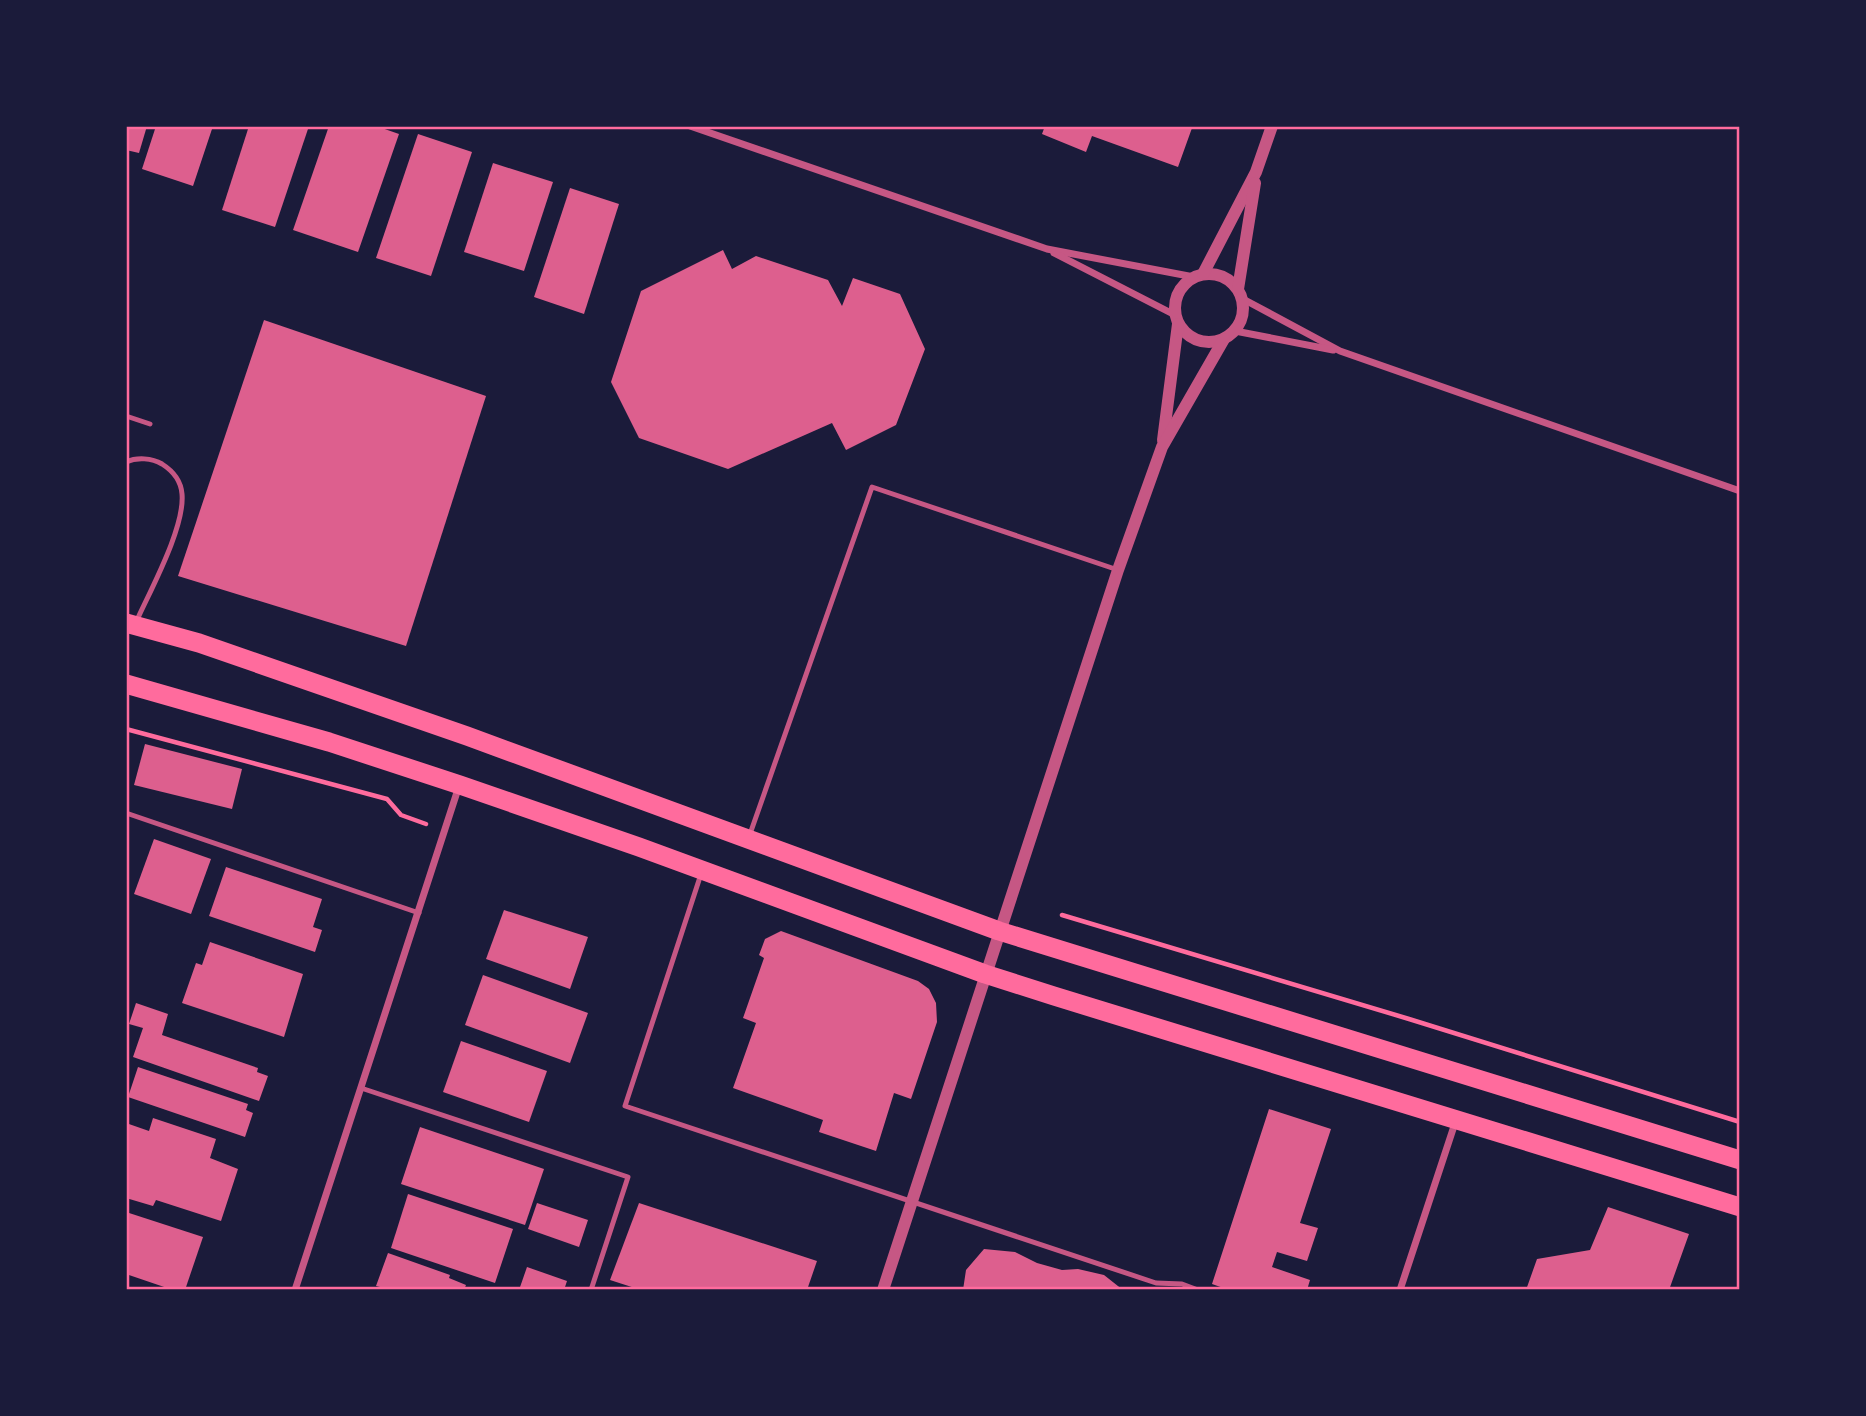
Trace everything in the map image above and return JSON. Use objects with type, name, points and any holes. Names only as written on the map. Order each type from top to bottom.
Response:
[{"type":"highway","points":[[130,624],[199,643],[442,727],[999,931],[1740,1160]]},
{"type":"highway","points":[[126,684],[329,742],[460,785],[985,974],[1740,1207]]},
{"type":"street","points":[[690,126],[1047,249],[1198,276],[1223,276],[1240,294],[1340,351]]},
{"type":"street","points":[[1162,447],[1178,292],[1198,276],[1256,173],[1272,126]]},
{"type":"street","points":[[883,1290],[1118,570],[1162,447],[1224,340],[1235,331],[1244,311],[1240,294],[1256,173]]},
{"type":"street","points":[[1047,249],[1177,319],[1185,333],[1203,342],[1224,340]]},
{"type":"street","points":[[1235,331],[1340,351],[1740,491]]},
{"type":"street","points":[[295,1290],[460,785]]},
{"type":"street","points":[[1400,1290],[1457,1119]]},
{"type":"lane","points":[[126,416],[150,424]]},
{"type":"lane","points":[[126,462],[144,458],[158,461],[179,481],[182,494],[181,511],[173,536],[130,624]]},
{"type":"lane","points":[[749,838],[872,487],[1118,570]]},
{"type":"lane","points":[[126,813],[419,913]]},
{"type":"lane","points":[[702,870],[625,1106],[912,1201],[1155,1287],[1182,1284],[1198,1290]]},
{"type":"lane","points":[[361,1088],[628,1177],[591,1290]]},
{"type":"path","points":[[126,729],[387,799],[401,815]]},
{"type":"path","points":[[1062,915],[1384,1011],[1740,1122]]},
{"type":"building","points":[[126,126],[147,126],[139,153],[126,150]]},
{"type":"building","points":[[156,126],[213,126],[193,186],[142,169]]},
{"type":"building","points":[[249,126],[309,126],[275,227],[222,210]]},
{"type":"building","points":[[329,126],[376,126],[399,134],[358,252],[293,230]]},
{"type":"building","points":[[1045,126],[1192,128],[1178,167],[1092,136],[1086,152],[1042,134]]},
{"type":"building","points":[[418,134],[472,152],[431,276],[376,258]]},
{"type":"building","points":[[493,163],[553,182],[524,271],[464,252]]},
{"type":"building","points":[[570,188],[619,204],[584,314],[534,297]]},
{"type":"building","points":[[723,250],[732,269],[756,256],[828,280],[842,306],[853,278],[900,294],[925,349],[896,425],[846,450],[832,423],[728,469],[639,438],[611,382],[641,291]]},
{"type":"building","points":[[264,320],[486,396],[406,646],[178,576]]},
{"type":"building","points":[[145,744],[242,769],[232,809],[134,785]]},
{"type":"building","points":[[154,839],[211,859],[191,914],[134,894]]},
{"type":"building","points":[[226,867],[322,899],[313,927],[322,930],[315,952],[209,916]]},
{"type":"building","points":[[504,910],[588,937],[570,989],[486,959]]},
{"type":"building","points":[[781,931],[918,981],[929,989],[936,1003],[937,1022],[911,1099],[894,1093],[876,1151],[819,1132],[823,1120],[733,1088],[756,1023],[743,1018],[764,958],[759,955],[765,939]]},
{"type":"building","points":[[210,942],[303,974],[284,1037],[182,1003],[196,963],[202,965]]},
{"type":"building","points":[[483,975],[588,1013],[570,1063],[465,1025]]},
{"type":"building","points":[[136,1003],[168,1014],[162,1035],[258,1068],[257,1072],[268,1076],[259,1101],[133,1057],[143,1028],[129,1024]]},
{"type":"building","points":[[461,1041],[547,1071],[529,1122],[443,1092]]},
{"type":"building","points":[[138,1067],[248,1104],[246,1110],[253,1113],[245,1137],[128,1097]]},
{"type":"building","points":[[1269,1109],[1331,1129],[1300,1223],[1318,1228],[1307,1261],[1277,1252],[1272,1267],[1310,1280],[1307,1290],[1229,1290],[1212,1284]]},
{"type":"building","points":[[153,1118],[216,1139],[210,1158],[238,1169],[221,1221],[156,1200],[153,1206],[126,1198],[126,1123],[149,1131]]},
{"type":"building","points":[[420,1127],[544,1169],[525,1225],[401,1184]]},
{"type":"building","points":[[408,1194],[513,1229],[495,1283],[391,1248]]},
{"type":"building","points":[[537,1203],[588,1220],[579,1247],[528,1229]]},
{"type":"building","points":[[639,1203],[817,1261],[807,1290],[641,1290],[610,1280]]},
{"type":"building","points":[[1608,1207],[1689,1234],[1669,1290],[1526,1290],[1537,1259],[1590,1250]]},
{"type":"building","points":[[126,1212],[203,1237],[185,1290],[173,1290],[126,1274]]},
{"type":"building","points":[[984,1249],[1015,1252],[1037,1263],[1062,1270],[1078,1269],[1104,1275],[1123,1290],[963,1290],[966,1270]]},
{"type":"building","points":[[388,1253],[450,1275],[449,1278],[466,1285],[464,1290],[379,1290],[380,1287],[376,1286]]},
{"type":"building","points":[[527,1267],[567,1281],[564,1290],[519,1290]]}]
